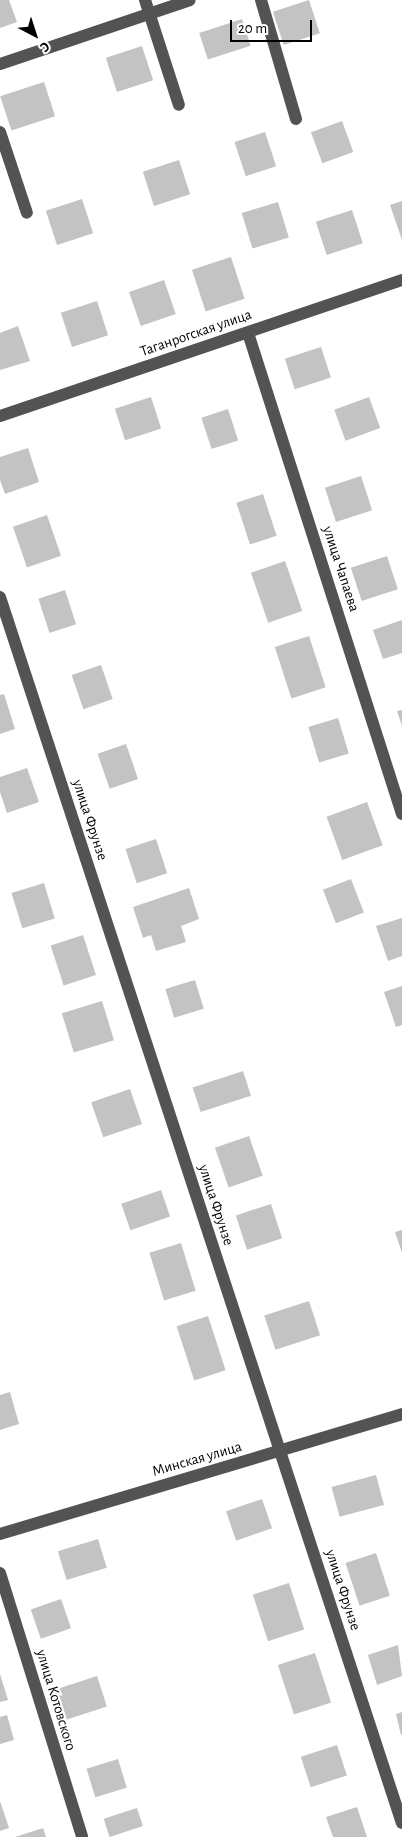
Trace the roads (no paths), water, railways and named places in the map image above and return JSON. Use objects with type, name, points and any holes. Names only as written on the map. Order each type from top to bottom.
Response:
[{"type":"street","points":[[145,0],[179,105]]},
{"type":"street","points":[[0,64],[190,0]]},
{"type":"street","points":[[261,0],[296,119]]},
{"type":"street","points":[[0,132],[27,213]]},
{"type":"street","name":"Таганрогская улица","points":[[0,416],[402,280]]},
{"type":"street","name":"улица Чапаева","points":[[248,333],[402,814]]},
{"type":"street","name":"улица Фрунзе","points":[[0,597],[402,1824]]},
{"type":"street","name":"Минская улица","points":[[0,1534],[280,1452],[402,1414]]},
{"type":"street","name":"улица Котовского","points":[[0,1573],[82,1837]]}]
